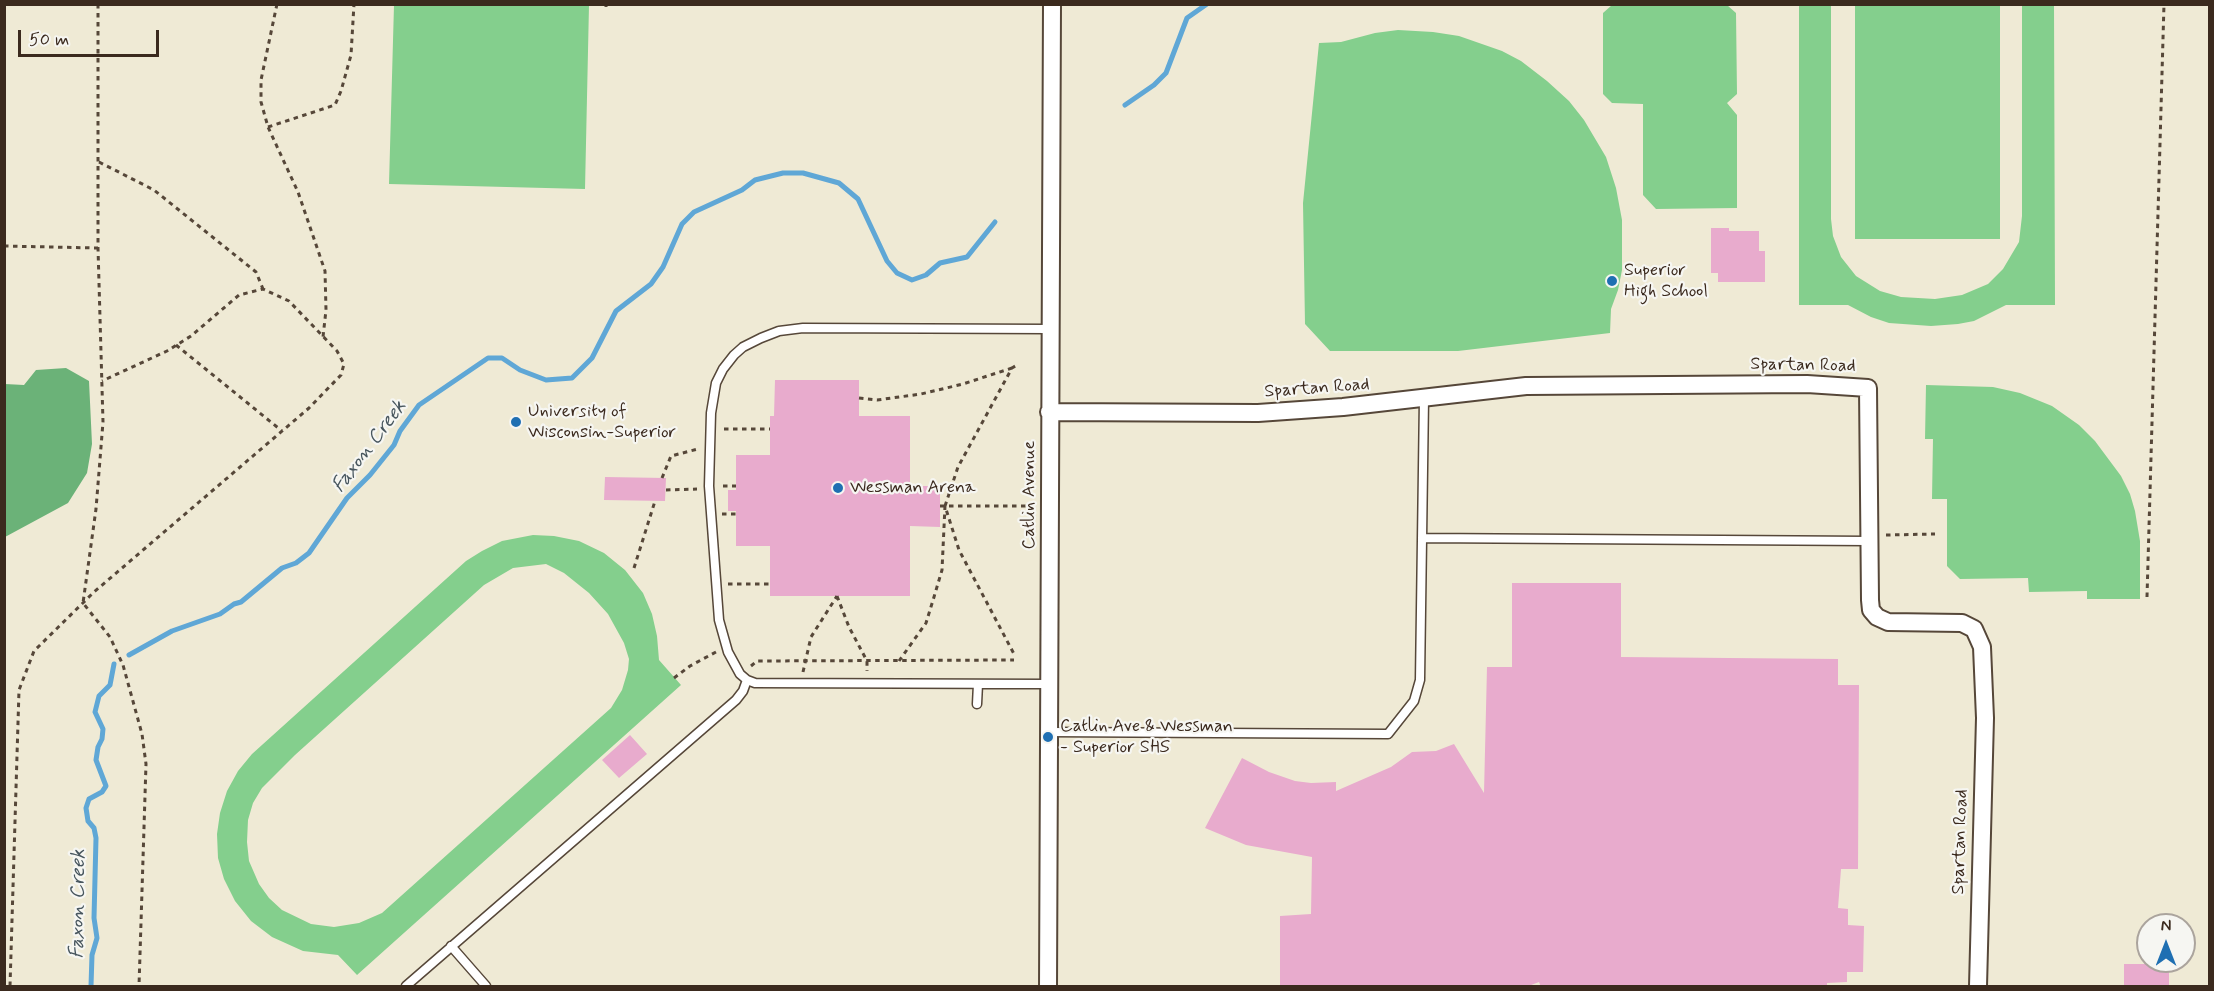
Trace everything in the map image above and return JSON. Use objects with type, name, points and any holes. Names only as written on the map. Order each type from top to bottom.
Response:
[{"type":"street","name":"Catlin Avenue","points":[[1048,987],[1052,4]]},
{"type":"street","name":"Spartan Road","points":[[1049,412],[1258,413],[1336,408],[1526,386],[1807,384],[1868,388],[1870,600],[1875,615],[1888,621],[1962,623],[1974,629],[1982,647],[1985,718],[1978,987]]},
{"type":"lane","points":[[1049,684],[756,683],[744,677],[726,646],[718,616],[709,489],[713,391],[723,369],[743,347],[774,333],[791,329],[1050,330]]},
{"type":"lane","points":[[1048,732],[1388,734],[1411,706],[1419,688],[1421,670],[1424,398]]},
{"type":"lane","points":[[1423,538],[1869,538]]},
{"type":"lane","points":[[406,987],[735,700],[743,691],[744,677]]},
{"type":"lane","points":[[976,704],[978,684]]},
{"type":"lane","points":[[451,946],[486,987]]},
{"type":"path","points":[[98,4],[98,248],[103,422],[96,509],[83,603],[110,637],[123,664],[142,734],[146,764],[139,987]]},
{"type":"path","points":[[277,4],[261,80],[261,102],[268,127],[298,192],[325,272],[326,310],[323,337]]},
{"type":"path","points":[[268,127],[335,105],[351,55],[354,4]]},
{"type":"path","points":[[2147,597],[2164,4]]},
{"type":"path","points":[[99,162],[154,190],[256,272],[263,289]]},
{"type":"path","points":[[4,246],[98,248]]},
{"type":"path","points":[[10,987],[19,690],[34,651],[83,603],[309,408],[341,375],[345,364],[337,351],[289,301],[263,289],[239,295],[191,336],[102,381]]},
{"type":"path","points":[[176,345],[282,431]]},
{"type":"path","points":[[859,398],[877,400],[921,394],[963,384],[1012,369],[1017,365]]},
{"type":"path","points":[[899,660],[926,623],[934,597],[942,570],[945,506],[958,467],[1012,369]]},
{"type":"path","points":[[710,428],[770,429]]},
{"type":"path","points":[[662,478],[671,456],[710,447]]},
{"type":"path","points":[[666,490],[709,489]]},
{"type":"path","points":[[634,568],[655,501]]},
{"type":"path","points":[[940,506],[1049,506]]},
{"type":"path","points":[[945,506],[959,550],[1014,654]]},
{"type":"path","points":[[1869,538],[1935,534]]},
{"type":"path","points":[[717,584],[770,584]]},
{"type":"path","points":[[802,683],[811,637],[837,596],[849,627],[867,660],[867,683]]},
{"type":"path","points":[[674,678],[690,666],[726,646]]},
{"type":"path","points":[[744,677],[757,661],[1014,660]]},
{"type":"green space","points":[[394,5],[589,5],[585,189],[389,184]]},
{"type":"green space","points":[[1612,5],[1727,5],[1736,13],[1737,94],[1727,103],[1737,115],[1737,208],[1656,209],[1643,195],[1643,104],[1612,103],[1603,94],[1603,13]]},
{"type":"green space","points":[[1799,5],[1831,5],[1831,219],[1833,236],[1841,257],[1856,276],[1880,291],[1901,297],[1935,299],[1962,295],[1988,284],[2003,269],[2019,242],[2022,216],[2022,5],[2054,5],[2055,305],[2006,305],[1974,321],[1931,326],[1889,323],[1848,305],[1799,305]]},
{"type":"green space","points":[[1855,5],[2000,5],[2000,239],[1855,239]]},
{"type":"green space","points":[[1398,30],[1459,36],[1502,51],[1521,61],[1547,81],[1569,101],[1584,120],[1606,157],[1616,188],[1622,220],[1622,270],[1611,309],[1610,333],[1458,351],[1330,351],[1305,324],[1303,203],[1319,43],[1341,42],[1375,33]]},
{"type":"green space","points":[[66,368],[89,381],[92,444],[87,473],[68,503],[5,537],[5,384],[24,385],[36,370]]},
{"type":"green space","points":[[1926,385],[1993,387],[2020,393],[2052,406],[2079,425],[2095,441],[2121,476],[2135,511],[2140,541],[2140,599],[2087,599],[2087,591],[2029,592],[2028,578],[1960,579],[1947,566],[1947,499],[1932,499],[1933,439],[1925,439]]},
{"type":"green space","points":[[533,535],[554,536],[579,541],[604,553],[625,570],[643,593],[652,614],[659,660],[681,685],[357,975],[338,955],[303,951],[272,937],[251,921],[235,901],[224,879],[218,858],[217,834],[220,813],[227,791],[238,771],[252,754],[466,561],[502,541]],"holes":[[[546,564],[564,573],[589,593],[608,614],[624,643],[629,659],[628,670],[622,690],[611,708],[382,913],[359,923],[334,927],[311,924],[282,910],[259,884],[249,861],[248,820],[253,803],[262,788],[295,755],[484,585],[513,568]]]},
{"type":"building","points":[[1711,228],[1729,228],[1729,231],[1759,231],[1759,251],[1765,251],[1765,282],[1718,282],[1718,273],[1711,273]]},
{"type":"building","name":"Wessman Arena","points":[[775,380],[859,380],[859,416],[910,416],[910,486],[940,486],[940,527],[910,526],[910,596],[770,596],[770,546],[736,546],[736,511],[728,511],[728,490],[736,490],[736,455],[770,455],[770,416],[774,416]]},
{"type":"building","points":[[605,477],[666,478],[665,501],[604,500]]},
{"type":"building","points":[[1512,583],[1621,583],[1621,657],[1838,659],[1838,685],[1859,685],[1858,869],[1841,869],[1838,908],[1848,909],[1848,925],[1864,926],[1863,972],[1847,972],[1847,982],[1827,983],[1827,987],[1541,987],[1539,982],[1526,987],[1280,987],[1280,916],[1311,914],[1312,857],[1246,845],[1205,828],[1242,758],[1269,772],[1295,781],[1336,782],[1336,791],[1391,767],[1412,752],[1436,751],[1454,744],[1484,793],[1487,667],[1512,667]]},
{"type":"building","points":[[630,735],[647,754],[619,778],[602,760]]},
{"type":"building","points":[[2124,964],[2136,964],[2136,973],[2169,973],[2169,987],[2124,987]]},
{"type":"waterway","name":"Faxon Creek","points":[[1125,105],[1154,85],[1166,73],[1187,18],[1207,4]]},
{"type":"waterway","name":"Faxon Creek","points":[[129,655],[172,631],[220,614],[241,602],[282,568],[296,563],[309,553],[347,498],[370,475],[394,445],[400,431],[419,405],[488,358],[502,358],[520,370],[546,380],[572,378],[592,358],[616,311],[651,284],[663,267],[682,224],[694,212],[742,190],[755,180],[783,173],[803,173],[839,183],[858,199],[887,261],[897,273],[912,280],[926,275],[940,263],[967,257],[995,222]]},
{"type":"waterway","name":"Faxon Creek","points":[[91,986],[92,955],[97,938],[94,918],[96,838],[94,828],[88,821],[86,808],[89,799],[102,792],[106,786],[96,760],[103,729],[95,712],[99,696],[110,685],[114,664]]},
{"type":"place","name":"Superior High School","points":[[1612,281]]},
{"type":"place","name":"University of Wisconsin-Superior","points":[[516,422]]},
{"type":"place","name":"Wessman Arena","points":[[838,488]]},
{"type":"place","name":"Catlin Ave & Wessman - Superior SHS","points":[[1048,737]]}]
